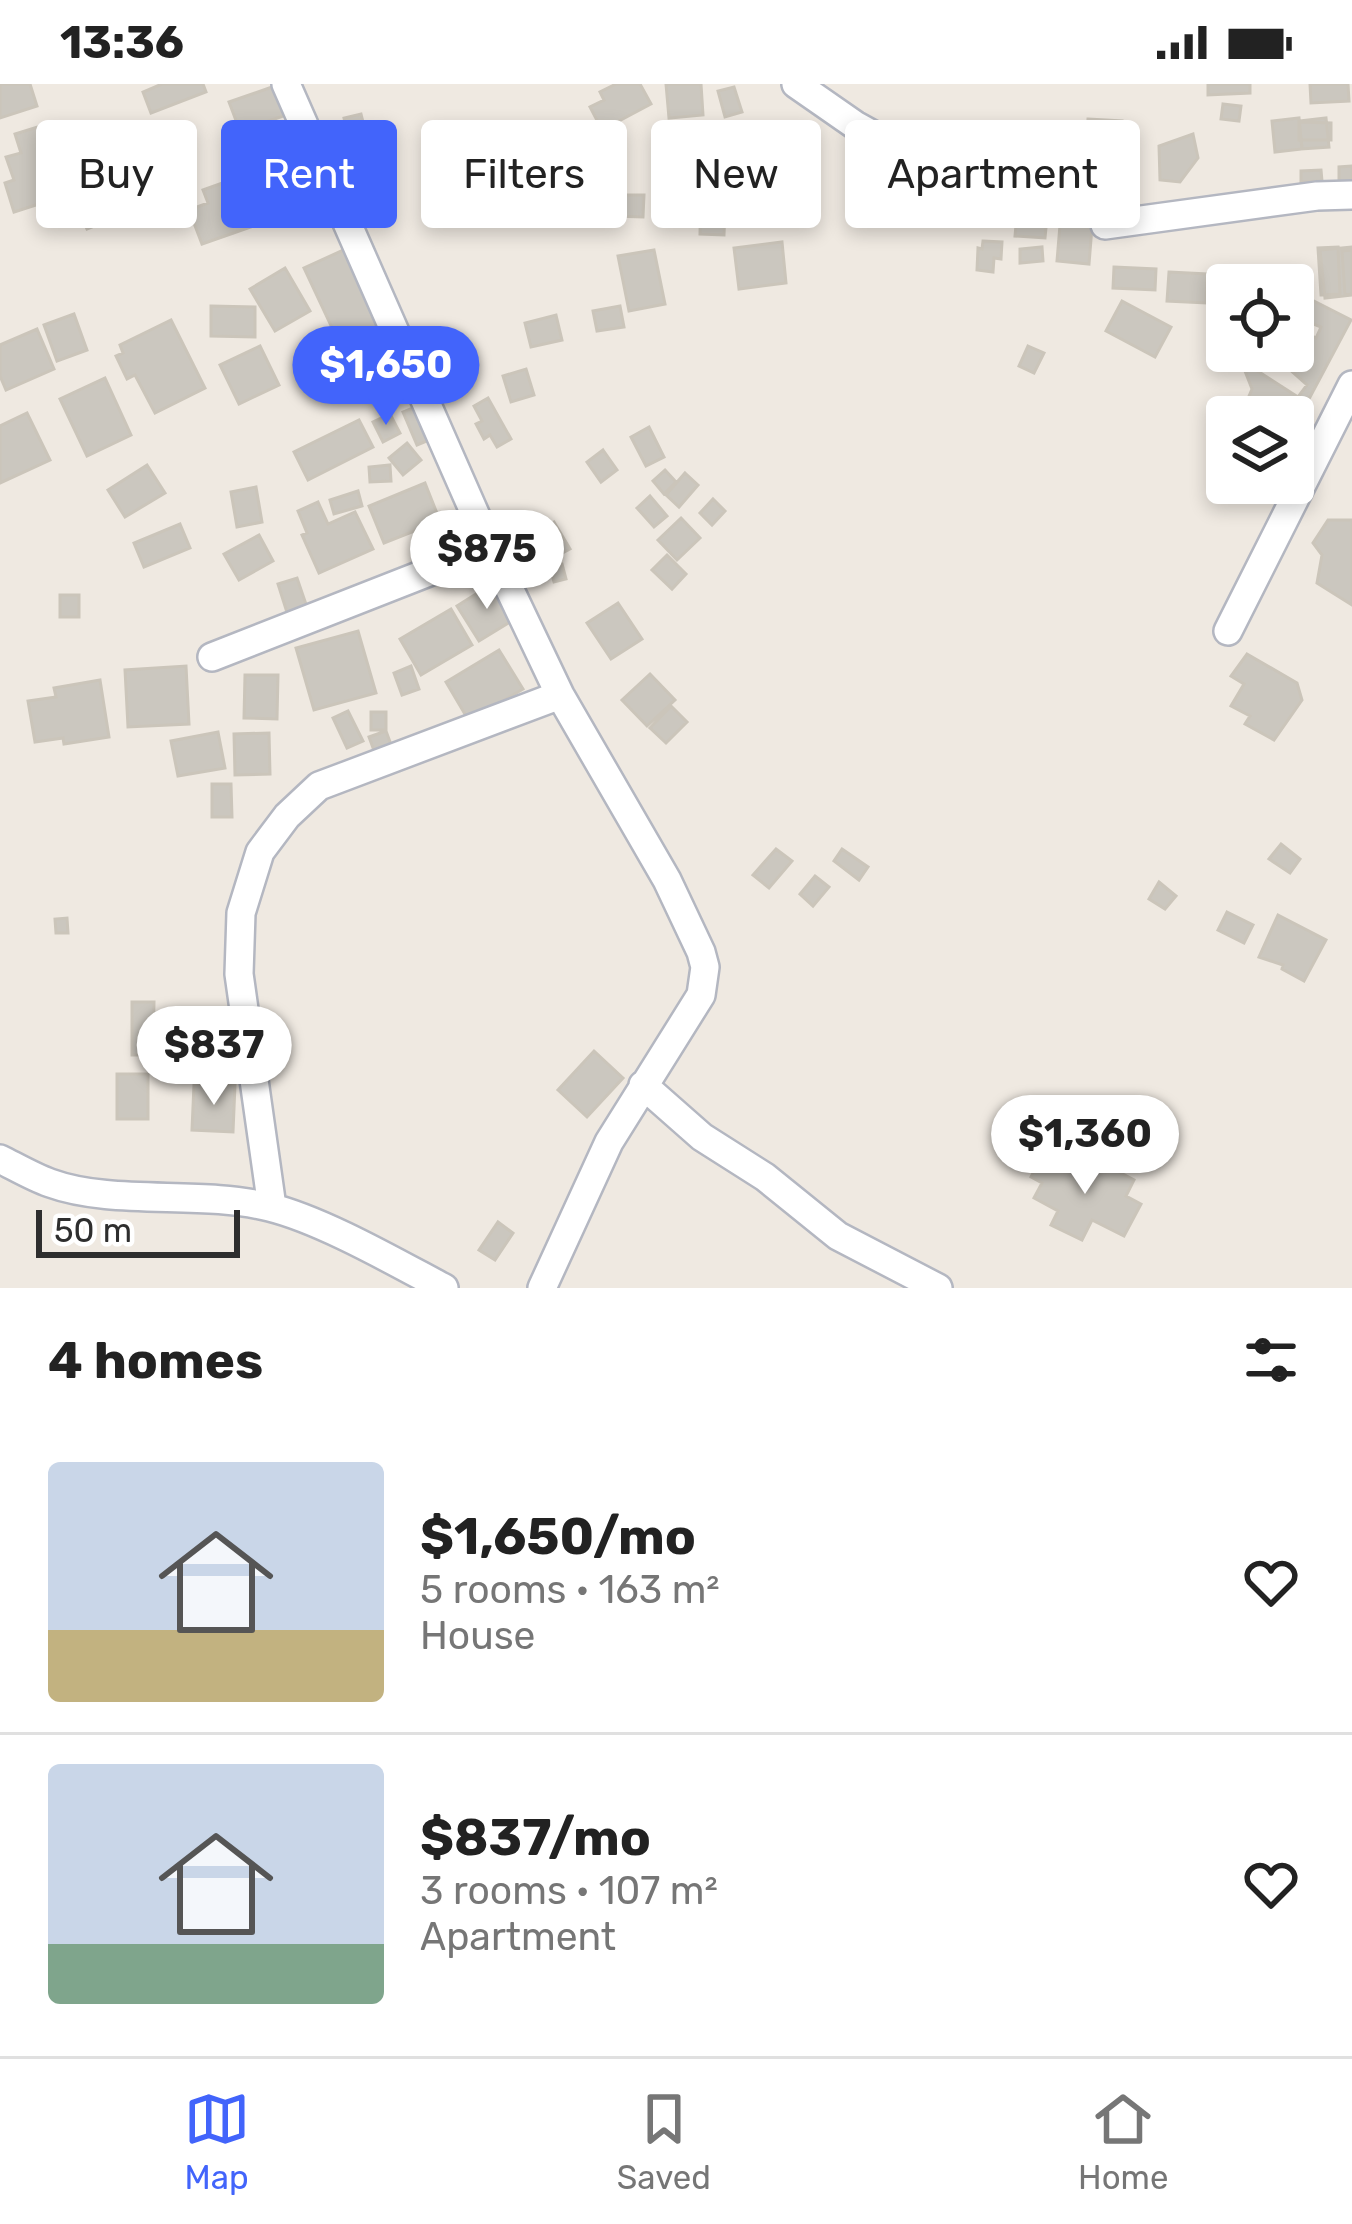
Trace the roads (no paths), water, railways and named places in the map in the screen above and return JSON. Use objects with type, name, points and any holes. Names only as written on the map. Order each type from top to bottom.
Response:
[{"type":"street","points":[[286,84],[490,548],[560,695],[667,880],[706,967],[701,995],[609,1142],[542,1288]]},
{"type":"street","points":[[796,84],[848,120]]},
{"type":"street","points":[[1140,220],[1352,195]]},
{"type":"street","points":[[1228,631],[1352,385]]},
{"type":"street","points":[[212,657],[490,548]]},
{"type":"street","points":[[272,1208],[239,974],[241,913],[260,852],[286,816],[319,786],[560,695]]},
{"type":"street","points":[[643,1085],[702,1137],[765,1178],[838,1236],[938,1288]]},
{"type":"street","points":[[0,1160],[51,1184],[272,1208],[444,1288]]}]
